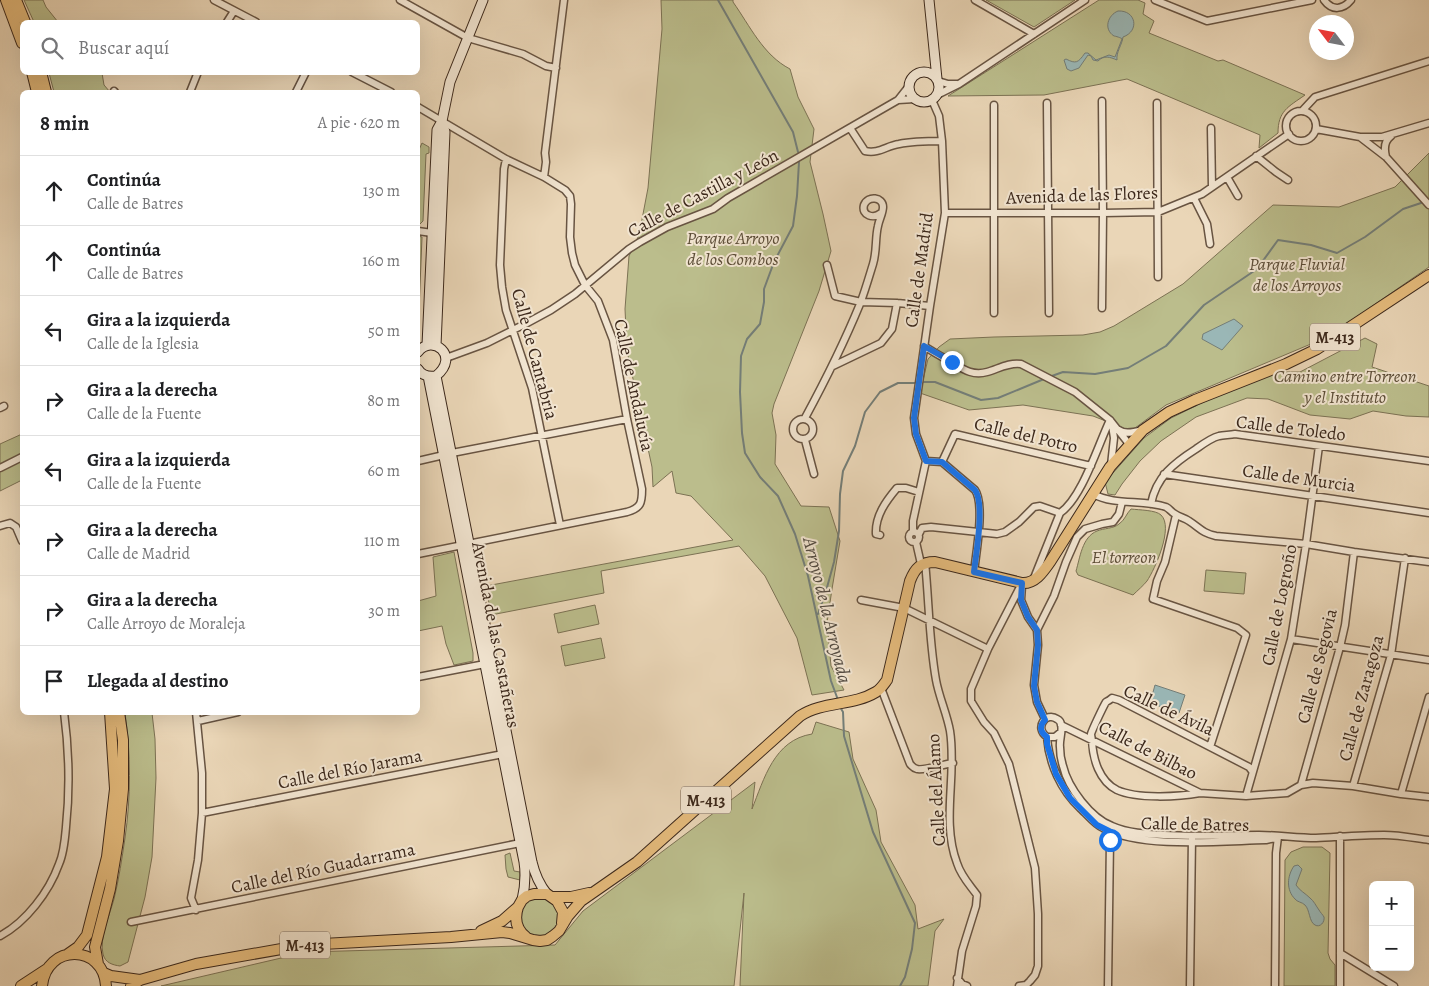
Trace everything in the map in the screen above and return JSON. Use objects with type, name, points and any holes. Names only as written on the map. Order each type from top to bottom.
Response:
[{"type":"main road","points":[[6,0],[20,38]]},
{"type":"main road","points":[[16,0],[24,20]]},
{"type":"main road","points":[[33,75],[36,90]]},
{"type":"main road","points":[[42,75],[46,90]]},
{"type":"main road","name":"M-413","points":[[1027,582],[1041,574],[1110,466],[1143,430],[1169,412],[1189,402],[1317,350],[1429,276]]},
{"type":"main road","points":[[881,688],[887,680],[904,608],[916,568],[923,563],[940,563],[974,572],[1027,582]]},
{"type":"main road","name":"M-413","points":[[130,986],[140,980],[196,964],[304,945],[451,937],[502,932],[533,940],[547,940],[559,931],[568,916],[581,901],[637,862],[800,716],[820,707],[855,700],[875,693],[881,688]]},
{"type":"main road","points":[[21,986],[60,957],[78,947],[87,935],[107,857],[115,789],[110,715]]},
{"type":"main road","points":[[98,964],[95,947],[110,888],[118,841],[122,798],[123,740],[119,715]]},
{"type":"main road","name":"M-413","points":[[473,934],[502,921],[534,894],[571,897],[595,891]]},
{"type":"main road","points":[[550,895],[557,901],[563,912],[562,925]]},
{"type":"main road","points":[[520,904],[516,921],[519,930],[526,937]]},
{"type":"main road","points":[[68,954],[79,954],[89,957],[98,964],[104,973],[106,986]]},
{"type":"main road","points":[[42,986],[47,968]]},
{"type":"main road","name":"M-413","points":[[104,973],[111,976],[140,980]]},
{"type":"street","points":[[214,0],[252,20]]},
{"type":"street","points":[[400,0],[468,38],[523,54],[546,66],[556,68]]},
{"type":"street","points":[[432,345],[432,233],[436,130],[442,121],[450,82],[483,0]]},
{"type":"street","points":[[420,108],[506,159],[544,177],[545,154],[564,0]]},
{"type":"street","name":"Calle de Madrid","points":[[926,461],[916,434],[914,418],[945,213],[940,116],[935,98],[939,90],[929,0]]},
{"type":"street","points":[[975,0],[1034,34]]},
{"type":"street","points":[[935,50],[929,66],[913,76],[909,86],[910,92],[915,99],[922,102],[935,98],[959,84],[1084,0]]},
{"type":"street","points":[[1155,0],[1207,21],[1312,0]]},
{"type":"street","points":[[1324,0],[1335,8],[1342,8],[1351,0]]},
{"type":"street","points":[[228,20],[234,11]]},
{"type":"street","points":[[1302,110],[1308,112],[1315,119],[1316,129],[1314,134],[1300,141],[1288,134],[1287,120],[1292,114],[1302,110],[1315,97],[1429,61]]},
{"type":"street","points":[[922,72],[929,72],[938,80],[948,84],[959,84]]},
{"type":"street","points":[[191,90],[197,75]]},
{"type":"street","points":[[297,90],[304,75]]},
{"type":"street","points":[[358,75],[387,90]]},
{"type":"street","name":"Calle de Castilla y León","points":[[446,358],[487,343],[551,310],[640,242],[667,227],[713,209],[728,198],[898,100],[909,86]]},
{"type":"street","name":"Calle de Castilla y León","points":[[898,100],[915,99]]},
{"type":"street","points":[[1102,102],[1102,308]]},
{"type":"street","points":[[1047,103],[1049,313]]},
{"type":"street","points":[[1157,103],[1158,277]]},
{"type":"street","points":[[994,105],[994,313]]},
{"type":"street","points":[[432,345],[445,132],[442,121]]},
{"type":"street","points":[[1316,129],[1360,137],[1382,137],[1429,123]]},
{"type":"street","points":[[850,128],[865,151],[871,152],[877,152],[898,144],[942,141]]},
{"type":"street","points":[[1211,128],[1212,187]]},
{"type":"street","points":[[1386,157],[1384,150],[1386,141],[1395,133]]},
{"type":"street","name":"Avenida de las Flores","points":[[945,213],[1158,212],[1194,198],[1288,134]]},
{"type":"street","points":[[1360,137],[1386,157],[1429,205]]},
{"type":"street","points":[[1256,156],[1288,180]]},
{"type":"street","name":"Calle de Cantabria","points":[[506,159],[500,265],[502,287],[506,310],[532,388],[560,526]]},
{"type":"street","name":"Calle de Andalucía","points":[[544,177],[565,190],[570,196],[572,253],[586,285],[598,301],[613,340],[642,489],[642,500],[635,510],[560,526]]},
{"type":"street","points":[[1227,177],[1238,196]]},
{"type":"street","points":[[805,418],[833,366],[861,302],[875,258],[878,226],[883,208],[881,202],[874,198],[865,202],[864,209],[877,233]]},
{"type":"street","points":[[1194,198],[1207,224],[1210,244]]},
{"type":"street","points":[[867,215],[876,217],[881,214]]},
{"type":"street","points":[[420,231],[432,233]]},
{"type":"street","points":[[827,265],[836,296],[861,302],[930,306]]},
{"type":"street","points":[[833,366],[881,343],[892,329],[897,303]]},
{"type":"street","points":[[420,350],[423,346],[432,345],[441,348],[446,358],[446,366],[443,371],[432,376],[420,372]]},
{"type":"street","points":[[924,346],[962,370],[974,373],[985,373],[1014,363],[1021,364],[1075,392],[1090,403],[1121,432],[1143,430]]},
{"type":"street","name":"Avenida de las Castañeras","points":[[432,376],[535,874],[539,884],[550,895]]},
{"type":"street","points":[[805,418],[813,424],[814,432],[809,438],[804,440],[799,439],[793,433],[794,424],[798,419],[805,418]]},
{"type":"street","points":[[420,460],[627,419]]},
{"type":"street","points":[[1110,466],[1114,438],[1111,422]]},
{"type":"street","points":[[1111,422],[1128,446]]},
{"type":"street","points":[[1019,986],[1026,985],[1030,981],[1038,966],[1038,914],[1035,868],[1008,764],[994,733],[984,722],[971,701],[970,689],[988,649],[1027,582],[1060,513],[1067,508],[1091,466],[1111,422]]},
{"type":"street","name":"Calle del Potro","points":[[942,462],[955,434],[1091,466]]},
{"type":"street","name":"Calle de Toledo","points":[[1151,504],[1153,492],[1164,474],[1180,459],[1218,436],[1235,434],[1429,461]]},
{"type":"street","points":[[1114,438],[1128,446]]},
{"type":"street","points":[[804,440],[814,474]]},
{"type":"street","name":"Calle de Logroño","points":[[1246,796],[1291,640],[1319,446]]},
{"type":"street","points":[[0,468],[20,457]]},
{"type":"street","points":[[974,572],[979,532],[980,501],[978,494],[942,462],[926,461],[913,521],[916,533],[922,528],[931,527],[979,532],[996,534],[1005,532],[1019,522],[1034,507],[1040,506],[1060,513]]},
{"type":"street","name":"Calle de Murcia","points":[[1164,474],[1429,513]]},
{"type":"street","points":[[880,535],[876,534],[876,530],[881,510],[897,488],[906,488],[919,492]]},
{"type":"street","points":[[1092,494],[1100,498],[1168,508],[1176,515],[1188,520],[1204,533],[1216,536],[1306,544],[1429,562]]},
{"type":"street","points":[[1045,720],[1037,702],[1034,686],[1038,645],[1037,630],[1054,596],[1077,537],[1085,529],[1113,522],[1120,514],[1122,502]]},
{"type":"street","points":[[1070,503],[1083,508]]},
{"type":"street","points":[[1176,515],[1165,562],[1153,599],[1237,628],[1246,635],[1210,747]]},
{"type":"street","points":[[0,526],[10,523],[16,527],[20,536]]},
{"type":"street","points":[[420,554],[560,526]]},
{"type":"street","name":"Calle del Álamo","points":[[916,533],[909,536],[909,540],[916,542],[923,563],[936,680],[950,730],[953,762],[950,838],[957,864],[966,882],[977,895],[976,906],[962,951],[957,986]]},
{"type":"street","name":"Avenida de las Castañeras","points":[[466,545],[485,664],[526,872],[520,904]]},
{"type":"street","name":"Calle de Segovia","points":[[1301,785],[1340,647],[1345,625],[1354,552]]},
{"type":"street","name":"Calle de Zaragoza","points":[[1353,786],[1391,655],[1404,558]]},
{"type":"street","points":[[1027,582],[1021,600],[1028,617],[1037,630]]},
{"type":"street","points":[[861,600],[904,608],[988,649]]},
{"type":"street","points":[[1291,640],[1429,660]]},
{"type":"street","points":[[420,677],[485,664]]},
{"type":"street","points":[[881,688],[910,764],[918,769],[923,769],[953,762]]},
{"type":"street","points":[[1401,794],[1429,697]]},
{"type":"street","name":"Calle de Ávila","points":[[1092,739],[1091,734],[1106,703],[1112,698],[1249,767],[1252,771]]},
{"type":"street","points":[[0,936],[9,931],[42,898],[60,862],[68,805],[68,741],[64,715]]},
{"type":"street","points":[[196,910],[191,898],[198,860],[202,813],[202,773],[197,715]]},
{"type":"street","points":[[198,721],[225,715]]},
{"type":"street","points":[[1054,717],[1061,724],[1061,732],[1055,737],[1047,737],[1041,728],[1042,722],[1048,718],[1054,717]]},
{"type":"street","name":"Calle de Bilbao","points":[[1061,724],[1200,794],[1246,796],[1287,793],[1301,785],[1313,783],[1353,786],[1429,798]]},
{"type":"street","name":"Calle de Batres","points":[[1061,732],[1060,748],[1063,769],[1072,787],[1083,803],[1112,829]]},
{"type":"street","name":"Calle de Batres","points":[[1047,737],[1047,744],[1056,774],[1070,798],[1097,825],[1131,832],[1192,839],[1261,835],[1314,838],[1385,835],[1429,840]]},
{"type":"street","points":[[1092,739],[1096,764],[1103,779],[1118,790],[1142,796],[1186,796],[1200,794]]},
{"type":"street","name":"Calle del Río Jarama","points":[[202,813],[503,754]]},
{"type":"street","points":[[1108,986],[1110,840],[1112,829]]},
{"type":"street","points":[[1340,836],[1340,986]]},
{"type":"street","points":[[1275,986],[1276,853],[1278,837]]},
{"type":"street","points":[[1190,986],[1192,839]]},
{"type":"street","name":"Calle del Río Guadarrama","points":[[131,922],[520,843]]},
{"type":"street","points":[[1340,953],[1394,986]]},
{"type":"street","points":[[958,978],[962,984],[967,986]]},
{"type":"green space","points":[[24,0],[43,0],[56,20],[33,20]]},
{"type":"green space","name":"Parque Arroyo de los Combos","points":[[661,0],[733,0],[751,30],[765,48],[780,63],[790,69],[798,97],[814,129],[810,162],[831,251],[819,291],[772,413],[776,435],[775,464],[801,506],[829,507],[840,541],[827,623],[831,666],[844,690],[812,695],[797,638],[765,576],[739,546],[601,571],[604,593],[491,615],[486,586],[733,540],[691,496],[676,493],[672,471],[653,487],[652,467],[627,351],[625,309],[629,256],[639,235],[648,188],[662,29]]},
{"type":"green space","points":[[986,0],[1075,0],[1034,27]]},
{"type":"green space","points":[[1099,0],[1138,0],[1145,3],[1143,14],[1154,21],[1149,33],[1218,61],[1223,60],[1305,95],[1285,110],[1280,119],[1278,133],[1259,148],[1260,135],[1127,79],[1044,95],[948,96]]},
{"type":"green space","points":[[50,75],[102,75],[104,85],[108,90],[53,90]]},
{"type":"green space","points":[[422,143],[429,147],[429,153],[426,154],[423,221],[420,224],[420,148]]},
{"type":"green space","name":"Parque Fluvial de los Arroyos","points":[[1429,153],[1429,267],[1318,341],[1166,405],[1131,431],[1093,416],[1023,405],[969,410],[920,393],[928,359],[950,339],[1083,335],[1100,332],[1114,326],[1183,284],[1273,205],[1339,207],[1395,187]]},
{"type":"green space","points":[[420,236],[422,237],[420,286]]},
{"type":"green space","name":"Camino entre Torreon y el Instituto","points":[[1365,338],[1377,344],[1372,367],[1429,386],[1429,417],[1373,411],[1350,419],[1310,415],[1268,399],[1247,398],[1196,417],[1161,441],[1140,461],[1115,495],[1108,494],[1105,482],[1144,438],[1171,418],[1208,400],[1278,372],[1300,372]]},
{"type":"green space","points":[[20,435],[20,481],[0,491],[0,444]]},
{"type":"green space","name":"El torreon","points":[[1131,509],[1159,513],[1164,521],[1165,529],[1162,548],[1154,567],[1147,581],[1133,595],[1078,575],[1076,571],[1082,548],[1088,538],[1097,531],[1117,526]]},
{"type":"green space","points":[[454,552],[473,661],[454,665],[442,626],[420,631],[420,600],[436,596],[433,557]]},
{"type":"green space","points":[[1206,570],[1246,573],[1244,594],[1204,591]]},
{"type":"green space","points":[[595,605],[599,624],[558,633],[554,614]]},
{"type":"green space","points":[[601,638],[605,658],[565,666],[561,646]]},
{"type":"green space","points":[[125,715],[152,715],[156,778],[152,857],[145,897],[128,962],[120,966],[112,964],[104,957],[102,941],[114,899],[127,823],[129,760]]},
{"type":"green space","points":[[816,722],[849,732],[853,759],[876,810],[881,842],[915,905],[918,929],[944,919],[935,931],[928,986],[740,986],[744,893],[734,986],[161,986],[307,952],[555,945],[583,911],[755,782],[752,809],[766,774],[779,752],[799,738],[812,734]]},
{"type":"green space","points":[[1303,847],[1322,847],[1330,853],[1328,953],[1335,965],[1335,986],[1284,986],[1285,860],[1291,852]]},
{"type":"green space","points":[[510,853],[514,871],[520,872],[520,880],[508,877],[505,855]]},
{"type":"green space","points":[[539,897],[553,903],[559,917],[553,931],[539,937],[525,931],[519,917],[525,903]]},
{"type":"water","points":[[1118,11],[1129,14],[1134,21],[1134,26],[1123,37],[1117,54],[1117,60],[1107,57],[1098,61],[1093,60],[1088,55],[1079,68],[1071,71],[1067,69],[1064,60],[1077,62],[1085,53],[1088,53],[1096,60],[1109,55],[1115,57],[1122,39],[1111,33],[1108,22]]},
{"type":"water","points":[[1234,319],[1243,326],[1222,350],[1202,339],[1203,334]]},
{"type":"water","points":[[1155,685],[1185,695],[1179,713],[1150,703]]},
{"type":"water","points":[[1298,865],[1302,869],[1296,885],[1313,901],[1324,917],[1323,923],[1319,926],[1313,923],[1307,907],[1296,900],[1290,891],[1288,883],[1290,874],[1294,866]]},
{"type":"waterway","name":"Arroyo de la Arroyada","points":[[718,0],[793,132],[798,152]]},
{"type":"waterway","name":"Arroyo de la Arroyada","points":[[799,162],[793,226],[774,262],[764,289],[760,324],[747,339],[741,356],[742,433],[745,453],[760,477],[778,496],[795,534],[808,576],[831,681],[838,700]]},
{"type":"waterway","points":[[1049,377],[1063,372],[1095,374],[1128,368],[1166,346],[1204,305],[1257,269],[1278,240],[1311,245],[1337,253],[1365,237],[1403,209],[1424,202]]},
{"type":"waterway","points":[[921,382],[935,382],[981,400],[998,398],[1044,379]]},
{"type":"waterway","points":[[818,614],[834,562],[839,531],[843,471],[855,446],[865,412],[880,392],[898,383],[917,383]]},
{"type":"waterway","name":"Arroyo de la Arroyada","points":[[840,707],[843,712],[844,736],[873,832],[915,923],[912,949],[905,977],[900,986]]},
{"type":"route","points":[[952,362],[924,346],[914,418],[916,434],[926,461],[942,462],[978,494],[980,501],[979,532],[974,572],[1022,583],[1021,600],[1028,617],[1037,630],[1038,645],[1034,686],[1037,702],[1045,720],[1042,722],[1041,728],[1047,737],[1052,763],[1070,798],[1097,825],[1111,832],[1110,840]]}]
